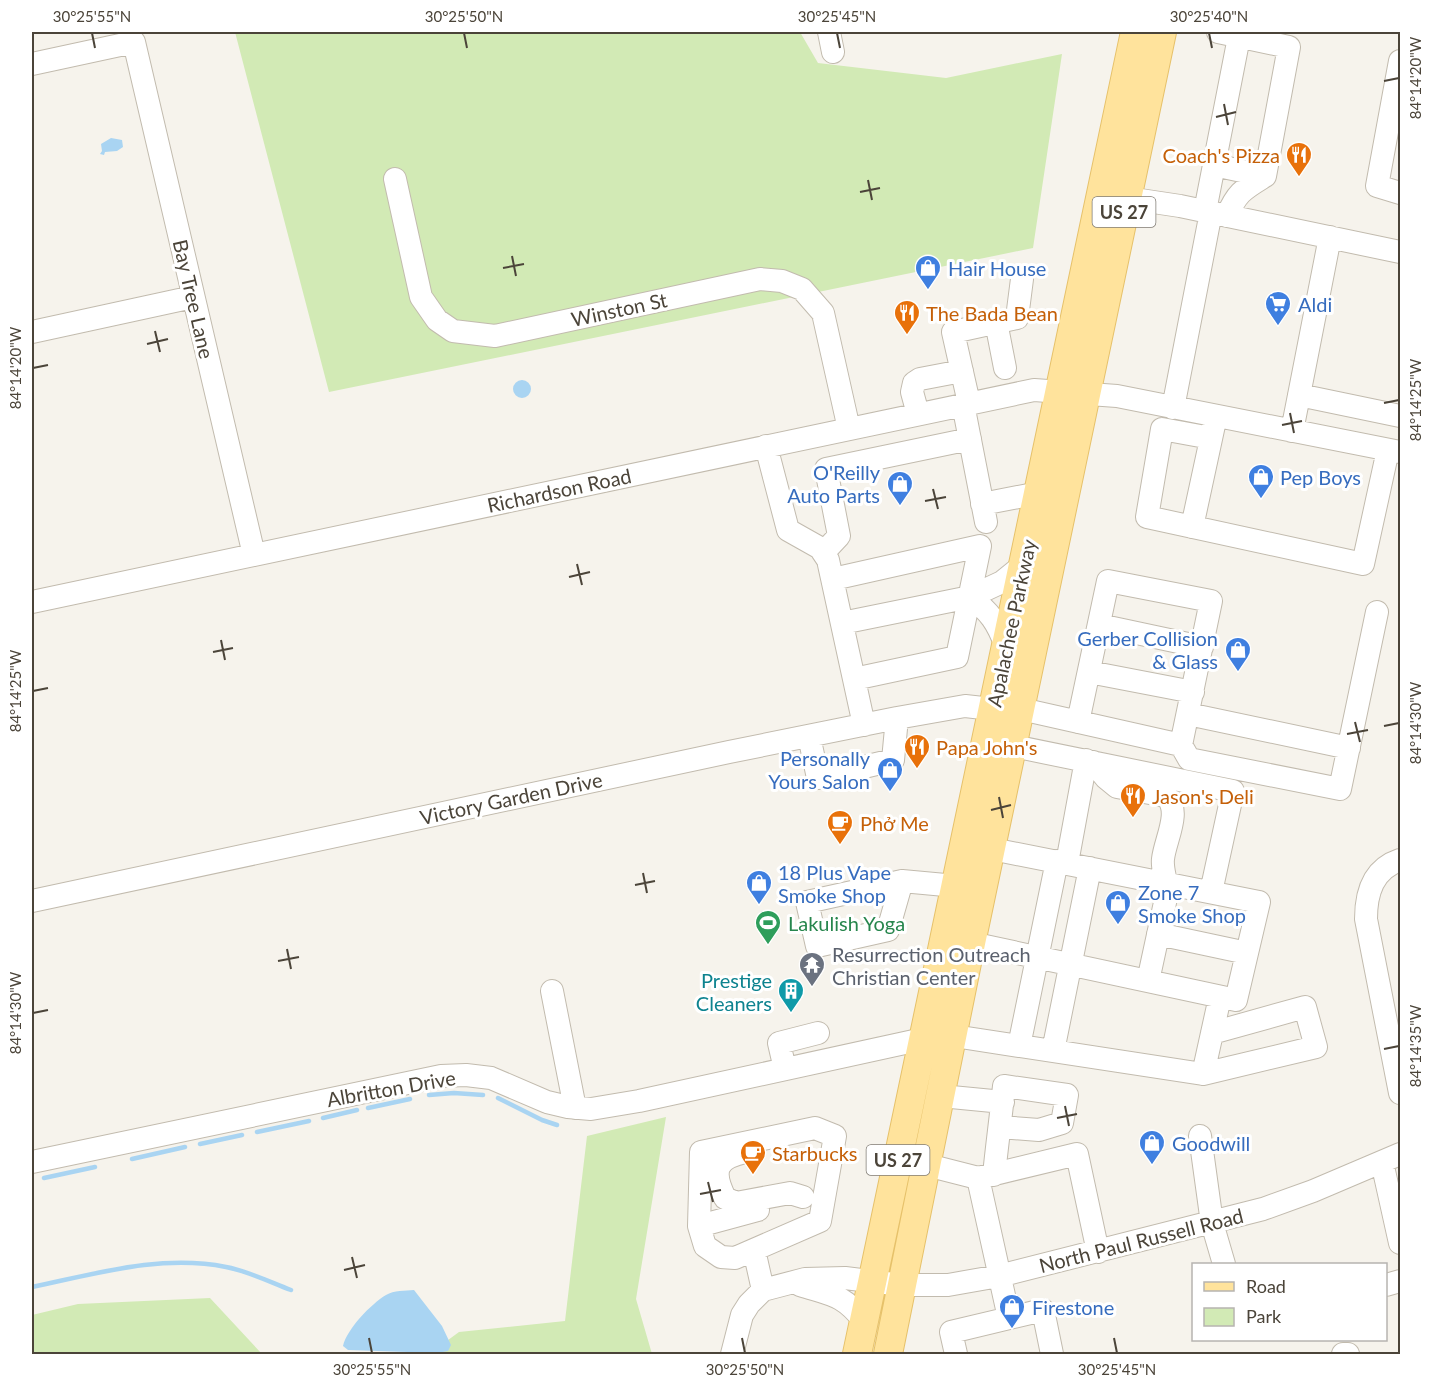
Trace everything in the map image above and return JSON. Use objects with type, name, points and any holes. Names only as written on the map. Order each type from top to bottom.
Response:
[{"type":"main road","name":"Apalachee Parkway","points":[[888,1354],[1021,709],[1135,32]]},
{"type":"main road","name":"Apalachee Parkway","points":[[857,1354],[1039,493],[1074,392],[1127,198],[1162,32]]},
{"type":"main road","points":[[992,710],[1006,722],[1013,746]]},
{"type":"main road","points":[[941,957],[971,943],[962,934],[955,894]]},
{"type":"street","points":[[1173,408],[1215,213],[1214,165],[1233,33],[1289,47],[1265,176],[1245,188],[1215,213]]},
{"type":"street","name":"Bay Tree Lane","points":[[32,64],[134,42],[254,555]]},
{"type":"street","points":[[1401,61],[1377,186],[1401,193]]},
{"type":"street","points":[[1214,165],[1265,176]]},
{"type":"street","name":"Winston St","points":[[395,179],[421,297],[437,320],[453,332],[495,336],[760,279],[782,282],[802,289],[823,313],[849,429]]},
{"type":"street","points":[[1127,198],[1215,213],[1401,252]]},
{"type":"street","points":[[1292,431],[1330,237]]},
{"type":"street","points":[[1022,279],[1017,318],[953,332],[962,371],[970,440],[984,513],[1039,493]]},
{"type":"street","points":[[32,332],[193,297]]},
{"type":"street","points":[[996,322],[1005,368]]},
{"type":"street","points":[[918,414],[912,392],[914,383],[962,371]]},
{"type":"street","name":"Richardson Road","points":[[32,602],[1034,390],[1117,396],[1173,408],[1214,427]]},
{"type":"street","points":[[1299,395],[1401,416]]},
{"type":"street","points":[[1192,526],[1214,427]]},
{"type":"street","points":[[1214,427],[1292,431],[1394,451],[1363,564],[1147,517],[1162,429],[1214,427]]},
{"type":"street","points":[[824,552],[839,536],[826,469],[970,440]]},
{"type":"street","points":[[766,446],[788,530],[820,548],[828,560],[864,725]]},
{"type":"street","points":[[832,579],[980,546],[957,657],[854,679]]},
{"type":"street","points":[[842,623],[970,597],[1002,582],[1023,565]]},
{"type":"street","points":[[1078,722],[1108,581],[1211,602],[1181,745],[1189,759],[1340,789],[1377,612]]},
{"type":"street","points":[[970,597],[988,611],[999,627],[1006,646]]},
{"type":"street","points":[[880,615],[858,628],[857,635],[861,653],[871,662],[879,663],[959,646]]},
{"type":"street","points":[[1099,625],[1202,647]]},
{"type":"street","points":[[1089,672],[1192,692]]},
{"type":"street","name":"Victory Garden Drive","points":[[32,901],[897,718],[965,706],[992,710]]},
{"type":"street","points":[[1021,709],[1181,745]]},
{"type":"street","points":[[1188,714],[1348,748]]},
{"type":"street","points":[[809,736],[818,778],[893,760],[897,718]]},
{"type":"street","points":[[1013,746],[1233,791],[1211,892]]},
{"type":"street","points":[[1019,1046],[1038,957],[1090,761]]},
{"type":"street","points":[[1090,761],[1118,787],[1166,796],[1171,800],[1173,811],[1163,862],[1167,883]]},
{"type":"street","points":[[1148,981],[1188,782]]},
{"type":"street","points":[[971,943],[1236,1000],[1259,902],[992,849]]},
{"type":"street","points":[[1401,860],[1386,867],[1369,890],[1366,919],[1401,1093]]},
{"type":"street","points":[[1053,1051],[1090,868]]},
{"type":"street","points":[[902,881],[955,894]]},
{"type":"street","points":[[1158,933],[1247,953]]},
{"type":"street","points":[[552,990],[575,1108]]},
{"type":"street","points":[[1203,1074],[1220,997]]},
{"type":"street","points":[[954,1036],[1203,1074],[1316,1047],[1305,1007],[1212,1033]]},
{"type":"street","points":[[785,1069],[779,1043],[816,1025],[824,1061]]},
{"type":"street","name":"Albritton Drive","points":[[32,1162],[441,1076],[466,1074],[491,1078],[547,1102],[591,1109],[621,1105],[923,1039]]},
{"type":"street","points":[[1004,1094],[999,1127],[986,1176],[999,1276],[1009,1318]]},
{"type":"street","points":[[941,1096],[1067,1095],[1062,1123],[1039,1130],[999,1127]]},
{"type":"street","points":[[815,1128],[834,1136],[820,1221],[735,1258],[721,1257],[705,1246],[699,1226],[701,1152],[815,1128]]},
{"type":"street","points":[[1200,1136],[1212,1223],[1224,1263]]},
{"type":"street","points":[[796,1141],[811,1144],[820,1159],[816,1184],[820,1221],[803,1197],[790,1192],[736,1203],[725,1198],[717,1178],[718,1167],[729,1156],[796,1141]]},
{"type":"street","points":[[927,1165],[986,1176],[1077,1154],[1098,1252]]},
{"type":"street","points":[[1391,1158],[1401,1243]]},
{"type":"street","name":"North Paul Russell Road","points":[[763,1290],[805,1279],[845,1278],[902,1285],[948,1285],[999,1276],[1263,1209],[1391,1158]]},
{"type":"street","points":[[699,1226],[803,1197]]},
{"type":"street","points":[[732,1354],[742,1315],[763,1290],[754,1250]]},
{"type":"street","points":[[793,1283],[839,1297],[851,1305],[864,1321]]},
{"type":"street","points":[[956,1354],[951,1332],[1043,1310],[1052,1354]]},
{"type":"street","points":[[1343,1354],[1348,1354]]},
{"type":"green space","points":[[235,32],[800,32],[818,63],[946,78],[1062,54],[1033,248],[329,392]]},
{"type":"green space","points":[[666,1117],[636,1299],[652,1354],[429,1354],[459,1332],[565,1321],[587,1136]]},
{"type":"green space","points":[[210,1298],[262,1354],[32,1354],[32,1315],[78,1304]]},
{"type":"water","points":[[111,138],[122,140],[123,147],[117,151],[105,152],[104,155],[100,154],[101,144]]},
{"type":"water","points":[[522,380],[528,383],[531,389],[528,395],[522,398],[516,395],[513,389],[516,383]]},
{"type":"water","points":[[414,1290],[442,1326],[451,1345],[448,1351],[437,1353],[348,1350],[343,1346],[354,1325],[380,1299],[392,1292]]},
{"type":"waterway","points":[[429,1095],[454,1093],[483,1095]]},
{"type":"waterway","points":[[498,1098],[557,1125]]},
{"type":"waterway","points":[[368,1108],[410,1099]]},
{"type":"waterway","points":[[323,1118],[357,1110]]},
{"type":"waterway","points":[[257,1132],[309,1121]]},
{"type":"waterway","points":[[200,1144],[242,1135]]},
{"type":"waterway","points":[[132,1159],[185,1147]]},
{"type":"waterway","points":[[44,1178],[95,1167]]},
{"type":"waterway","points":[[32,1287],[128,1267],[177,1263],[226,1267],[291,1290]]},
{"type":"place","name":"Coach's Pizza","points":[[1299,178]]},
{"type":"place","name":"Hair House","points":[[928,291]]},
{"type":"place","name":"Aldi","points":[[1278,327]]},
{"type":"place","name":"The Bada Bean","points":[[907,336]]},
{"type":"place","name":"Pep Boys","points":[[1261,500]]},
{"type":"place","name":"O'Reilly Auto Parts","points":[[900,507]]},
{"type":"place","name":"Gerber Collision & Glass","points":[[1238,673]]},
{"type":"place","name":"Papa John's","points":[[917,770]]},
{"type":"place","name":"Personally Yours Salon","points":[[890,793]]},
{"type":"place","name":"Jason's Deli","points":[[1133,819]]},
{"type":"place","name":"Phở Me","points":[[840,846]]},
{"type":"place","name":"18 Plus Vape Smoke Shop","points":[[759,906]]},
{"type":"place","name":"Zone 7 Smoke Shop","points":[[1118,926]]},
{"type":"place","name":"Lakulish Yoga","points":[[768,946]]},
{"type":"place","name":"Resurrection Outreach Christian Center","points":[[812,988]]},
{"type":"place","name":"Prestige Cleaners","points":[[791,1014]]},
{"type":"place","name":"Goodwill","points":[[1152,1166]]},
{"type":"place","name":"Starbucks","points":[[753,1176]]},
{"type":"place","name":"Firestone","points":[[1012,1330]]}]
